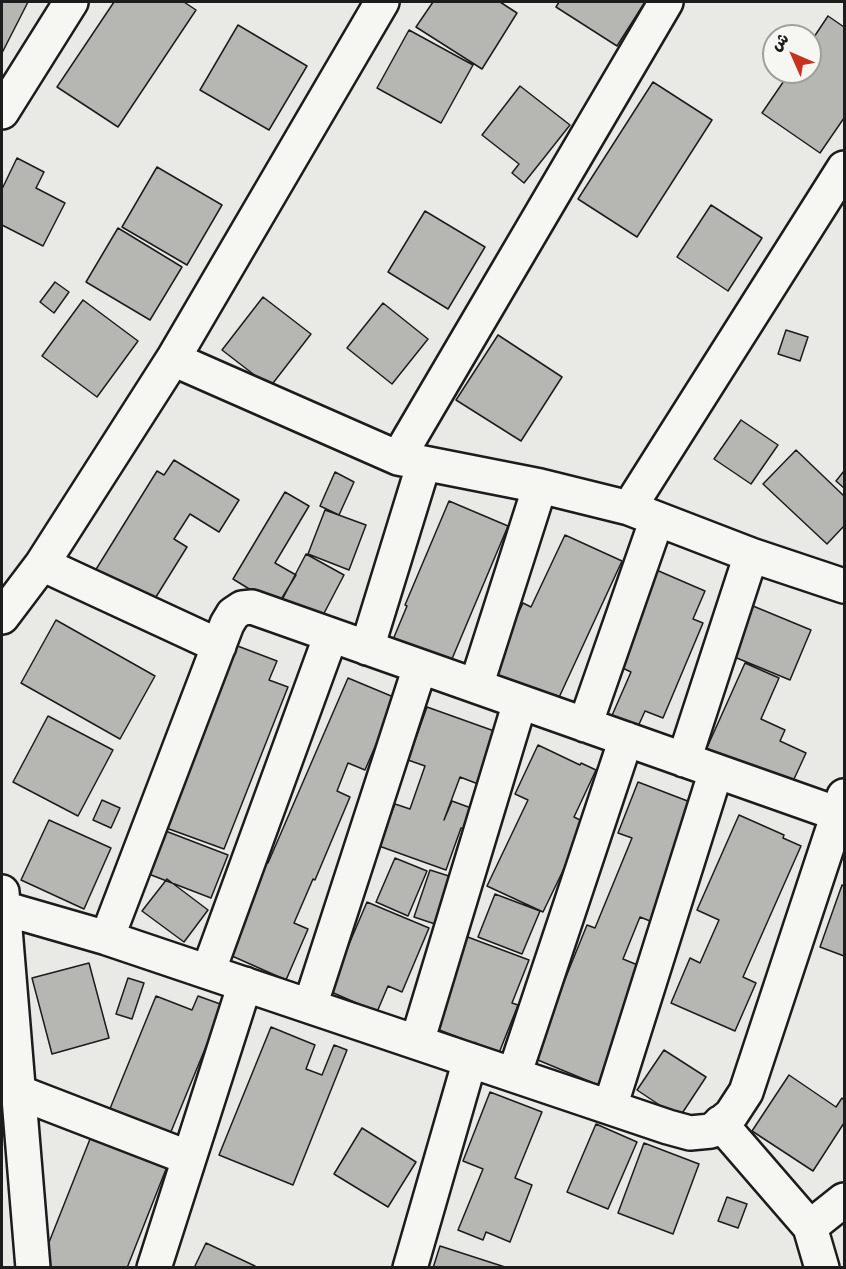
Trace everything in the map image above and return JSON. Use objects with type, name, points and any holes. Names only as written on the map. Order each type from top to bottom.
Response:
[{"type":"street","points":[[2,112],[71,2]]},
{"type":"street","points":[[2,617],[42,564],[173,359],[382,2]]},
{"type":"street","points":[[367,648],[411,461],[666,2]]},
{"type":"street","points":[[585,725],[643,514],[844,168]]},
{"type":"street","points":[[173,359],[411,461],[540,486],[643,514],[751,555],[844,585]]},
{"type":"street","points":[[476,686],[540,486]]},
{"type":"street","points":[[684,760],[751,555]]},
{"type":"street","points":[[42,564],[219,646]]},
{"type":"street","points":[[33,1268],[2,900],[107,938],[610,1107],[690,1133],[711,1131],[731,1115],[746,1092],[841,805],[716,771],[252,608],[242,609],[233,614],[219,646],[107,938]]},
{"type":"street","points":[[208,972],[330,635]]},
{"type":"street","points":[[310,1006],[420,667]]},
{"type":"street","points":[[417,1042],[520,702]]},
{"type":"street","points":[[514,1075],[626,739]]},
{"type":"street","points":[[610,1107],[716,771]]},
{"type":"street","points":[[154,1268],[245,984]]},
{"type":"street","points":[[410,1268],[470,1060]]},
{"type":"street","points":[[18,1092],[189,1158]]},
{"type":"street","points":[[720,1123],[810,1227],[822,1268]]},
{"type":"street","points":[[810,1227],[844,1200]]},
{"type":"building","points":[[2,2],[28,2],[2,53]]},
{"type":"building","points":[[114,2],[184,2],[196,10],[118,127],[57,87]]},
{"type":"building","points":[[433,2],[500,2],[517,13],[482,69],[416,27]]},
{"type":"building","points":[[559,2],[645,2],[617,46],[556,7]]},
{"type":"building","points":[[828,16],[844,27],[844,118],[820,153],[762,113],[782,84],[822,84],[822,25]]},
{"type":"building","points":[[238,25],[307,66],[269,130],[200,90]]},
{"type":"building","points":[[409,30],[473,65],[441,123],[377,88]]},
{"type":"building","points":[[653,82],[712,120],[637,237],[578,199]]},
{"type":"building","points":[[520,86],[570,125],[524,183],[512,173],[519,164],[482,135]]},
{"type":"building","points":[[17,158],[44,172],[36,188],[65,203],[43,246],[2,225],[2,189]]},
{"type":"building","points":[[157,167],[222,205],[187,265],[122,227]]},
{"type":"building","points":[[711,205],[762,238],[728,291],[677,257]]},
{"type":"building","points":[[425,211],[485,247],[448,309],[388,272]]},
{"type":"building","points":[[118,228],[182,267],[150,320],[86,282]]},
{"type":"building","points":[[55,282],[69,292],[54,313],[40,302]]},
{"type":"building","points":[[263,297],[311,334],[270,387],[222,350]]},
{"type":"building","points":[[83,300],[138,341],[97,397],[42,356]]},
{"type":"building","points":[[383,303],[428,339],[392,384],[347,348]]},
{"type":"building","points":[[786,330],[808,337],[800,361],[778,354]]},
{"type":"building","points":[[498,335],[562,377],[521,441],[456,400]]},
{"type":"building","points":[[741,420],[778,445],[751,484],[714,459]]},
{"type":"building","points":[[796,450],[844,496],[844,528],[827,544],[763,484]]},
{"type":"building","points":[[174,460],[239,500],[219,532],[190,514],[174,539],[187,547],[151,605],[95,571],[157,471],[164,475]]},
{"type":"building","points":[[844,471],[844,488],[836,481]]},
{"type":"building","points":[[335,472],[354,482],[339,515],[320,506]]},
{"type":"building","points":[[285,492],[309,506],[275,563],[296,575],[277,606],[233,579]]},
{"type":"building","points":[[449,501],[508,526],[449,666],[392,642],[407,606],[405,605]]},
{"type":"building","points":[[325,510],[366,525],[349,570],[308,554]]},
{"type":"building","points":[[565,535],[622,561],[556,704],[490,673],[523,603],[531,607]]},
{"type":"building","points":[[306,554],[344,575],[320,621],[282,600]]},
{"type":"building","points":[[654,569],[705,591],[693,619],[703,623],[663,718],[645,711],[636,731],[610,720],[631,672],[614,664]]},
{"type":"building","points":[[753,606],[811,630],[790,680],[732,656]]},
{"type":"building","points":[[56,620],[155,676],[120,739],[21,683]]},
{"type":"building","points":[[235,645],[277,661],[269,680],[288,687],[224,849],[147,821],[165,775],[185,783],[192,763],[170,754]]},
{"type":"building","points":[[745,663],[779,678],[761,719],[785,730],[780,741],[806,753],[789,790],[705,752]]},
{"type":"building","points":[[348,678],[396,698],[365,770],[348,763],[337,791],[350,797],[294,923],[308,929],[286,980],[223,952],[262,861],[268,863]]},
{"type":"building","points":[[427,707],[497,732],[478,784],[460,777],[444,820],[452,801],[471,808],[446,870],[379,846],[395,804],[410,809],[425,766],[408,760]]},
{"type":"building","points":[[48,716],[113,750],[78,816],[13,782]]},
{"type":"building","points":[[538,745],[596,770],[574,817],[586,823],[543,912],[487,886],[528,800],[515,794]]},
{"type":"building","points":[[638,782],[698,805],[650,921],[640,917],[623,959],[645,968],[598,1085],[533,1058],[587,925],[595,928],[632,838],[618,833]]},
{"type":"building","points":[[102,800],[120,808],[111,828],[93,820]]},
{"type":"building","points":[[739,815],[784,835],[783,838],[801,846],[743,977],[756,983],[735,1031],[671,1003],[690,958],[700,963],[719,920],[697,910]]},
{"type":"building","points":[[49,820],[111,848],[84,909],[21,880]]},
{"type":"building","points":[[150,825],[228,855],[211,898],[133,868]]},
{"type":"building","points":[[395,858],[427,871],[408,916],[376,902]]},
{"type":"building","points":[[430,870],[452,877],[435,924],[414,917]]},
{"type":"building","points":[[167,879],[208,910],[184,942],[142,911]]},
{"type":"building","points":[[842,885],[844,886],[844,956],[820,947]]},
{"type":"building","points":[[495,894],[540,911],[522,954],[478,937]]},
{"type":"building","points":[[367,902],[429,928],[402,992],[388,986],[377,1012],[329,991]]},
{"type":"building","points":[[465,936],[529,960],[512,1003],[518,1005],[499,1053],[429,1026]]},
{"type":"building","points":[[89,963],[109,1038],[52,1054],[32,978]]},
{"type":"building","points":[[128,978],[144,983],[132,1019],[116,1014]]},
{"type":"building","points":[[156,996],[192,1010],[198,996],[223,1005],[168,1139],[107,1116]]},
{"type":"building","points":[[271,1027],[315,1045],[306,1069],[322,1075],[334,1045],[347,1050],[293,1185],[219,1155]]},
{"type":"building","points":[[664,1050],[706,1077],[679,1118],[637,1090]]},
{"type":"building","points":[[789,1075],[836,1107],[842,1098],[844,1100],[844,1123],[813,1171],[752,1131]]},
{"type":"building","points":[[490,1092],[542,1112],[515,1178],[532,1185],[510,1242],[486,1232],[483,1240],[458,1230],[483,1169],[463,1161]]},
{"type":"building","points":[[596,1124],[637,1142],[608,1209],[567,1192]]},
{"type":"building","points":[[362,1128],[416,1162],[388,1207],[334,1174]]},
{"type":"building","points":[[94,1129],[170,1159],[127,1268],[45,1268],[40,1265]]},
{"type":"building","points":[[644,1143],[699,1164],[673,1234],[618,1213]]},
{"type":"building","points":[[727,1197],[747,1204],[738,1228],[718,1221]]},
{"type":"building","points":[[206,1243],[255,1266],[254,1268],[194,1268]]},
{"type":"building","points":[[440,1246],[508,1268],[433,1268]]}]
